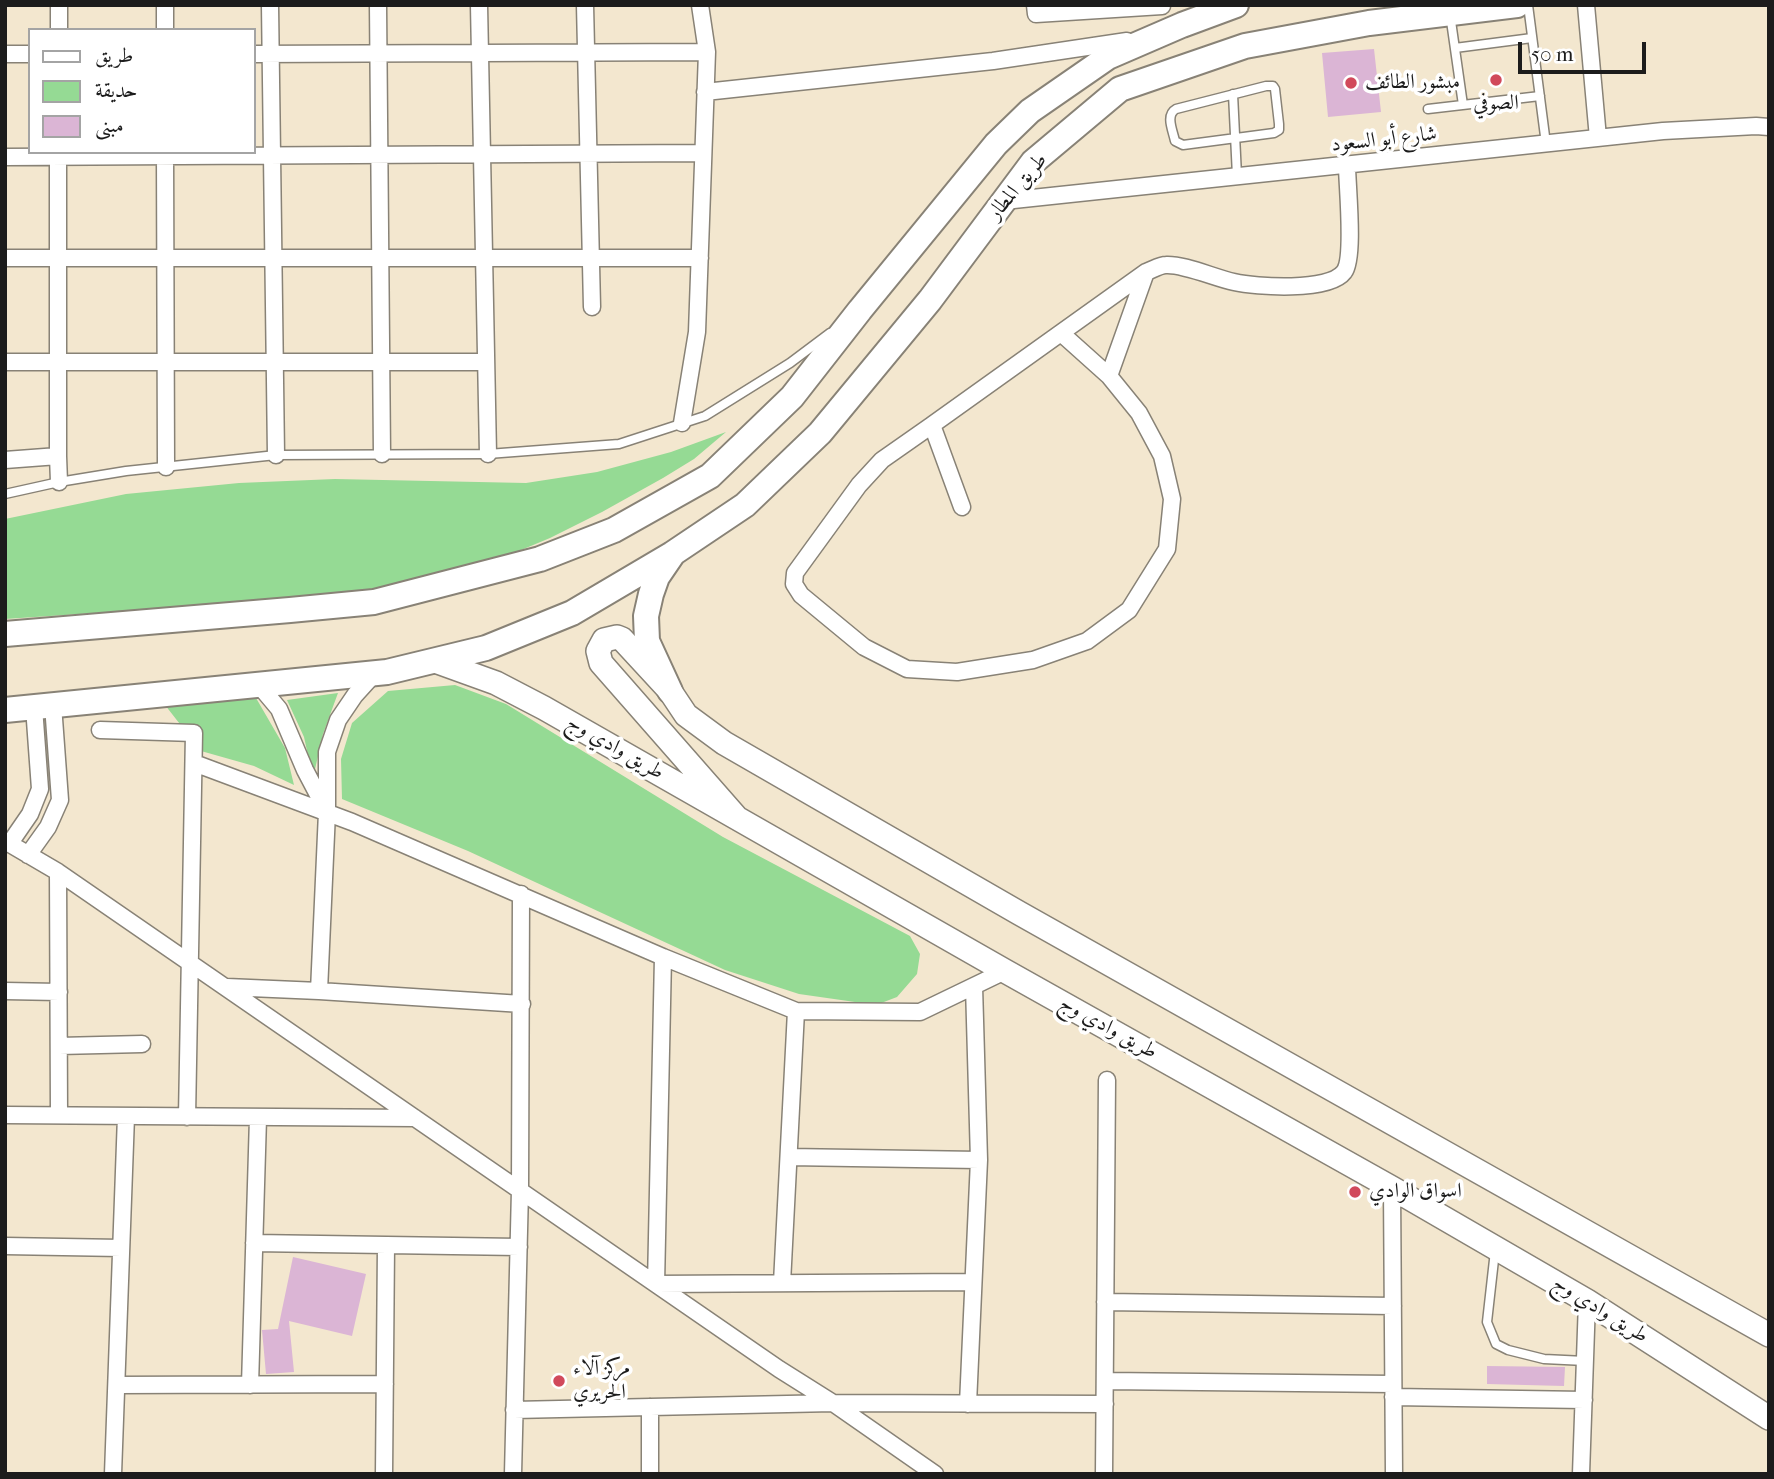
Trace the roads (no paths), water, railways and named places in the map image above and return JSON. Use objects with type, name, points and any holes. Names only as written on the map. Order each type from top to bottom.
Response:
[{"type":"main road","name":"طريق المطار","points":[[5,634],[374,602],[540,559],[614,530],[710,476],[792,397],[996,144],[1030,111],[1108,57],[1236,5]]},
{"type":"main road","name":"طريق المطار","points":[[673,554],[745,505],[820,433],[930,300],[1033,162],[1120,89],[1245,46],[1368,23],[1517,5]]},
{"type":"main road","points":[[5,710],[387,672],[486,648],[572,613],[673,554]]},
{"type":"main road","points":[[670,691],[647,641],[646,617],[657,577],[673,554]]},
{"type":"street","points":[[59,5],[59,28]]},
{"type":"street","points":[[164,5],[165,28]]},
{"type":"street","points":[[271,5],[276,455]]},
{"type":"street","points":[[378,5],[382,454]]},
{"type":"street","points":[[479,5],[488,454]]},
{"type":"street","points":[[585,5],[592,307]]},
{"type":"street","points":[[682,423],[697,332],[707,52],[700,5]]},
{"type":"street","points":[[705,93],[993,61],[1157,35],[1162,5],[1036,14],[1035,5]]},
{"type":"street","points":[[1586,5],[1598,138]]},
{"type":"street","points":[[256,54],[707,52]]},
{"type":"street","points":[[5,54],[28,54]]},
{"type":"street","name":"شارع أبو السعود","points":[[1004,201],[1662,131],[1769,127]]},
{"type":"street","points":[[5,158],[165,154],[272,156],[703,153]]},
{"type":"street","points":[[165,154],[166,467]]},
{"type":"street","points":[[58,155],[57,362],[60,482]]},
{"type":"street","points":[[1061,333],[1109,376],[1139,413],[1161,456],[1172,499],[1167,549],[1129,610],[1087,641],[1033,660],[957,672],[907,668],[864,647],[802,594],[794,584],[794,573],[859,485],[882,460],[1146,272],[1166,265],[1236,282],[1268,286],[1311,285],[1331,281],[1344,272],[1350,254],[1347,165]]},
{"type":"street","points":[[5,257],[700,258]]},
{"type":"street","points":[[1109,376],[1146,272]]},
{"type":"street","points":[[5,362],[486,362]]},
{"type":"street","points":[[932,425],[962,507]]},
{"type":"street","points":[[5,460],[58,456]]},
{"type":"street","points":[[737,818],[601,663],[598,651],[604,640],[610,637],[622,639],[670,691],[686,715],[724,743],[780,777],[1769,1335]]},
{"type":"street","name":"طريق وادي وج","points":[[435,660],[496,682],[544,708],[1392,1188],[1587,1301],[1769,1418]]},
{"type":"street","points":[[319,991],[327,752],[338,720],[355,695],[375,673]]},
{"type":"street","points":[[258,684],[279,709],[305,770],[327,812]]},
{"type":"street","points":[[43,706],[40,789],[30,814],[7,842],[58,872],[935,1474]]},
{"type":"street","points":[[28,855],[48,827],[60,800],[43,706]]},
{"type":"street","points":[[100,730],[194,733],[187,1117]]},
{"type":"street","points":[[194,763],[327,812],[663,957],[796,1011],[920,1012],[1005,971]]},
{"type":"street","points":[[58,872],[60,1115]]},
{"type":"street","points":[[513,1474],[520,1190],[521,894]]},
{"type":"street","points":[[656,1284],[663,957]]},
{"type":"street","points":[[968,1404],[979,1160],[974,986]]},
{"type":"street","points":[[226,987],[522,1004]]},
{"type":"street","points":[[5,991],[59,992]]},
{"type":"street","points":[[782,1283],[796,1011]]},
{"type":"street","points":[[59,1045],[142,1044]]},
{"type":"street","points":[[1104,1474],[1107,1080]]},
{"type":"street","points":[[5,1115],[415,1118]]},
{"type":"street","points":[[113,1474],[126,1116]]},
{"type":"street","points":[[250,1385],[258,1118]]},
{"type":"street","points":[[789,1157],[979,1160]]},
{"type":"street","points":[[1392,1188],[1394,1474]]},
{"type":"street","points":[[254,1242],[519,1247]]},
{"type":"street","points":[[384,1474],[386,1245]]},
{"type":"street","points":[[5,1246],[121,1248]]},
{"type":"street","points":[[656,1284],[974,1282]]},
{"type":"street","points":[[1581,1474],[1587,1301]]},
{"type":"street","points":[[1105,1302],[1393,1306]]},
{"type":"street","points":[[1105,1381],[1393,1390],[1584,1400]]},
{"type":"street","points":[[117,1385],[385,1384]]},
{"type":"street","points":[[514,1410],[833,1403],[1105,1404]]},
{"type":"street","points":[[650,1407],[650,1474]]},
{"type":"lane","points":[[1528,5],[1546,144]]},
{"type":"lane","points":[[1450,13],[1463,105]]},
{"type":"lane","points":[[1455,48],[1532,38]]},
{"type":"lane","points":[[1273,86],[1279,130],[1275,133],[1183,145],[1175,141],[1170,116],[1172,112],[1233,94],[1273,86]]},
{"type":"lane","points":[[1233,94],[1237,176]]},
{"type":"lane","points":[[1428,109],[1540,96]]},
{"type":"lane","points":[[5,494],[126,471],[276,455],[488,454],[619,444],[705,416],[790,363],[860,310]]},
{"type":"lane","points":[[1496,1248],[1487,1322],[1496,1344],[1508,1350],[1544,1359],[1585,1361]]},
{"type":"place","name":"الصوفي","points":[[1496,80]]},
{"type":"place","name":"مبشور الطائف","points":[[1351,83]]},
{"type":"place","name":"اسواق الوادي","points":[[1355,1192]]},
{"type":"place","name":"مركز آلاء الحريري","points":[[559,1381]]}]
